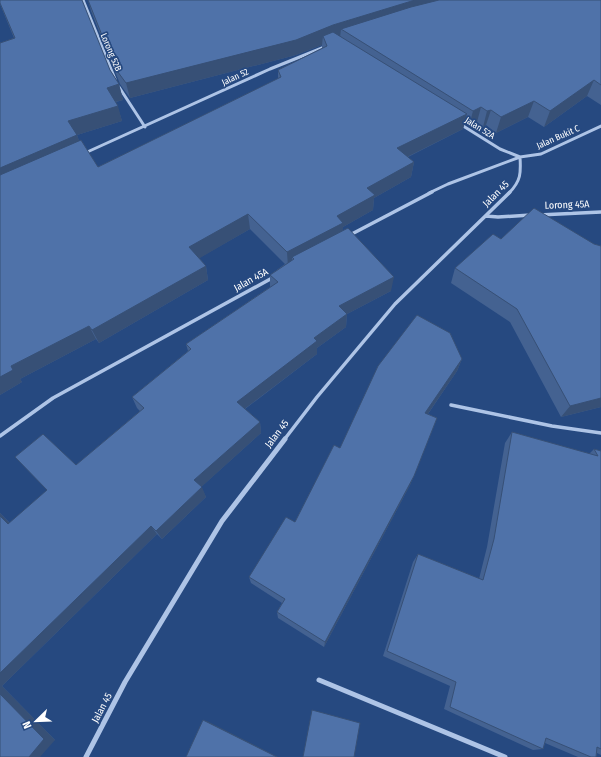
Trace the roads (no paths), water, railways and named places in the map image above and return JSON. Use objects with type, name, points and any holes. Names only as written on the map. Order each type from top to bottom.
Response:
[{"type":"street","name":"Lorong 52B","points":[[83,0],[117,85],[145,127]]},
{"type":"street","name":"Jalan 52","points":[[80,155],[145,127],[270,69],[333,44]]},
{"type":"street","name":"Jalan 52A","points":[[453,120],[500,149],[520,157]]},
{"type":"street","name":"Jalan Bukit C","points":[[520,157],[541,154],[601,126]]},
{"type":"street","name":"Jalan 45","points":[[86,757],[125,682],[222,521],[317,397],[395,304],[517,185],[521,171],[520,157]]},
{"type":"street","points":[[347,237],[448,184],[520,157]]},
{"type":"street","name":"Lorong 45A","points":[[486,216],[498,217],[601,212]]},
{"type":"street","name":"Jalan 45A","points":[[0,436],[53,398],[278,274]]},
{"type":"street","points":[[451,405],[552,426],[601,433]]},
{"type":"street","points":[[319,680],[505,757]]}]
